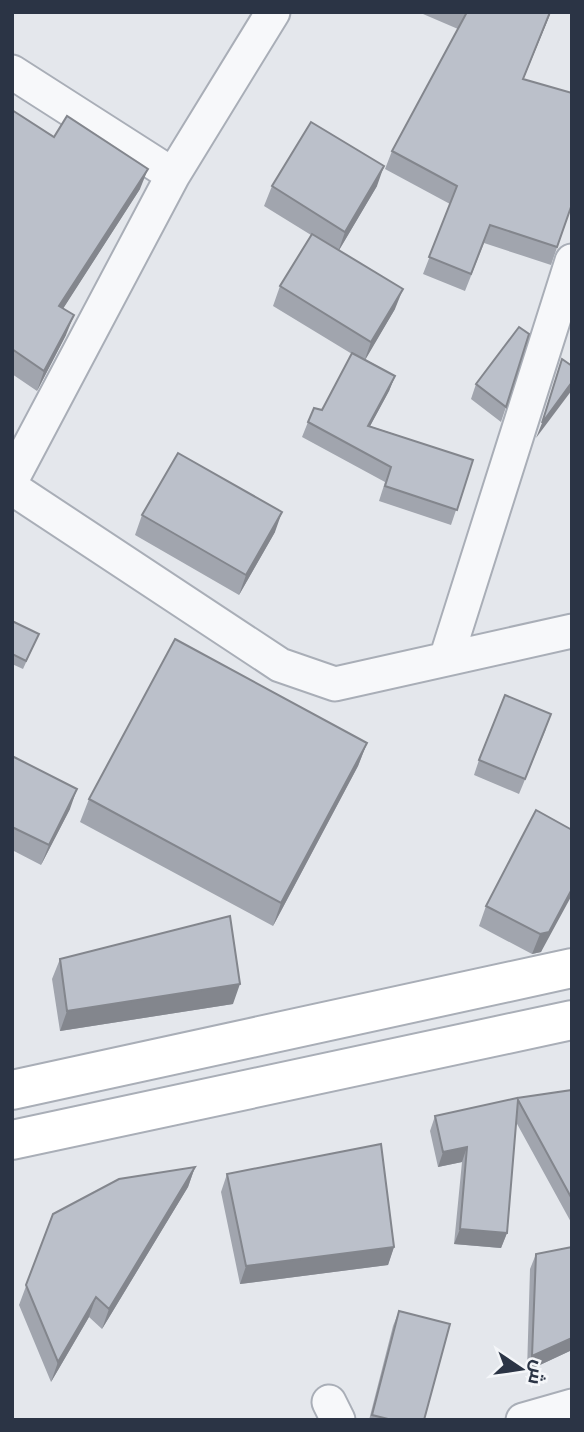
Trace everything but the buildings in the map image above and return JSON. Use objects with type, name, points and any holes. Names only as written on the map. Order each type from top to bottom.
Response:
[{"type":"street","points":[[12,479],[173,175],[273,12]]},
{"type":"street","points":[[12,72],[173,175]]},
{"type":"street","points":[[446,659],[572,261]]},
{"type":"street","points":[[12,488],[279,665],[335,684],[572,631]]},
{"type":"street","points":[[12,1090],[572,968]]},
{"type":"street","points":[[12,1140],[572,1020]]},
{"type":"street","points":[[523,1420],[572,1406]]}]
